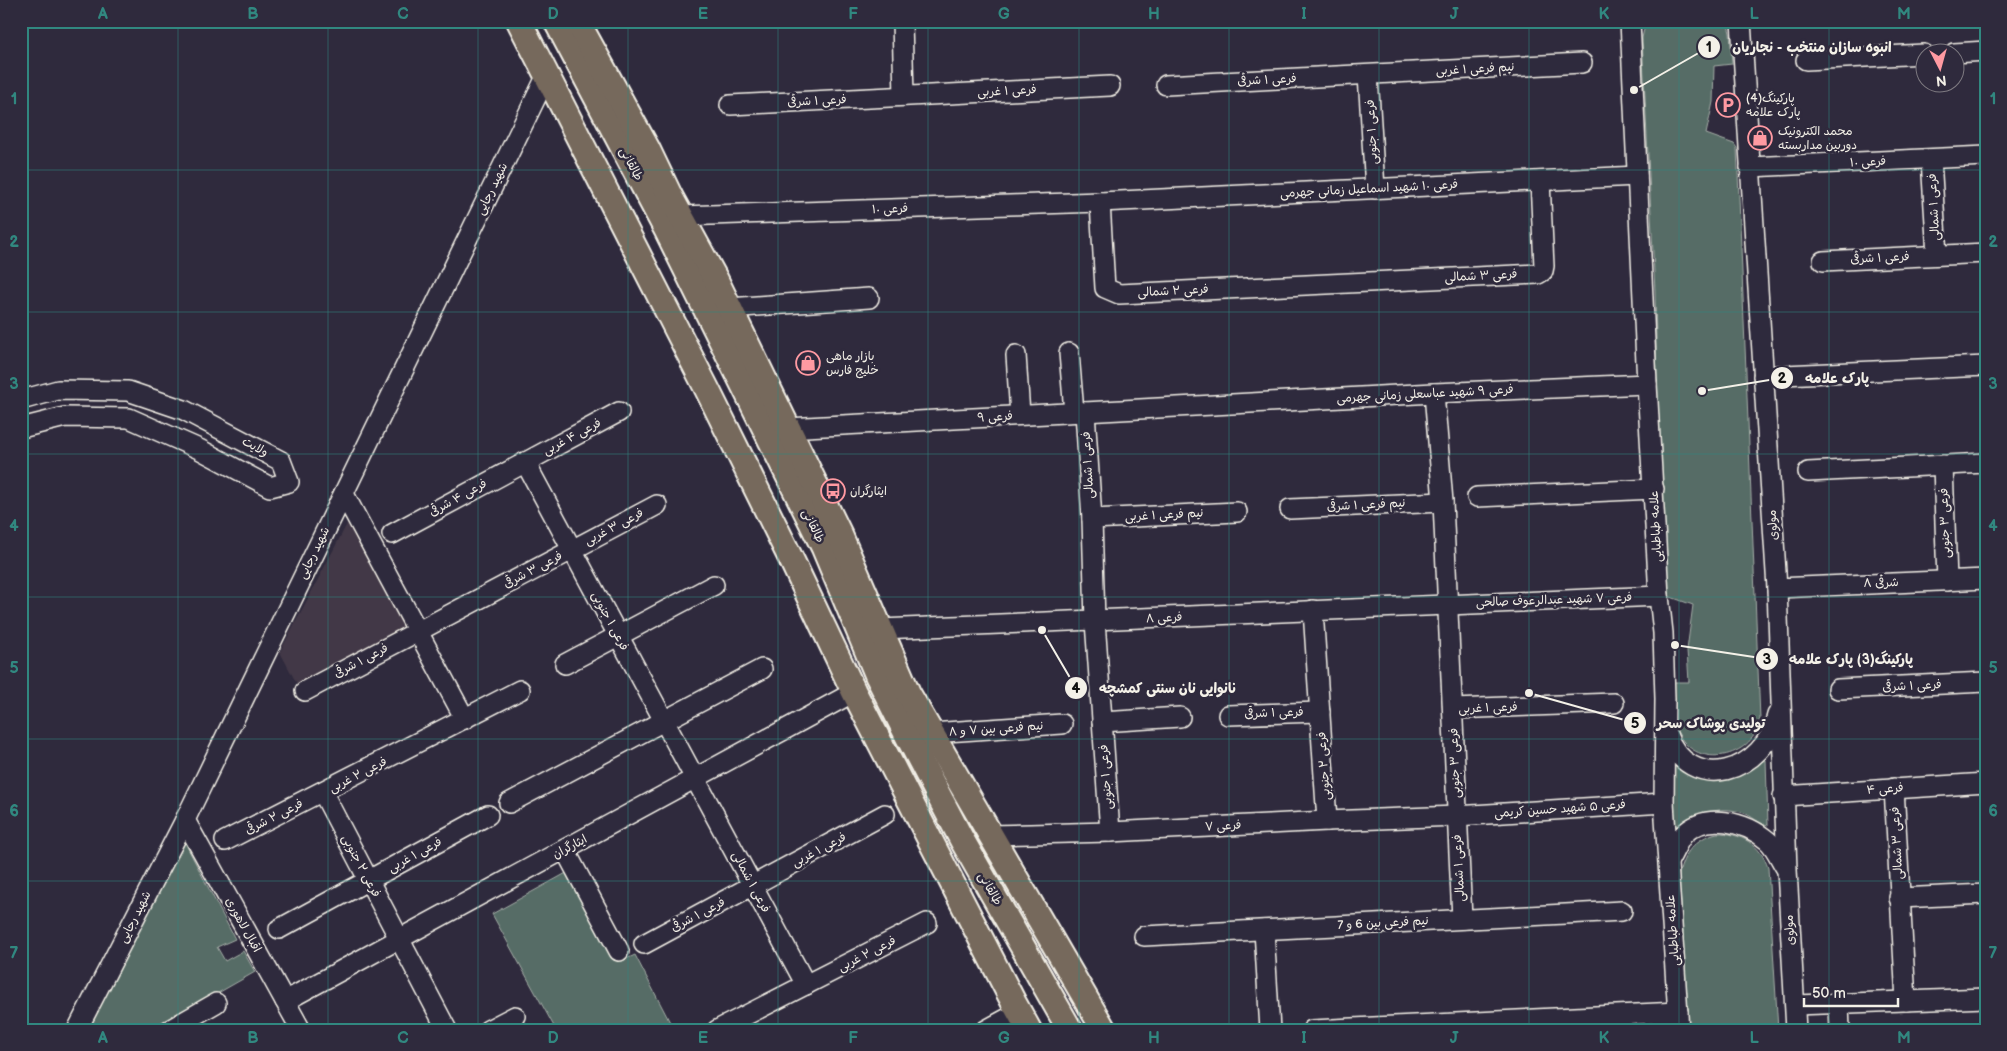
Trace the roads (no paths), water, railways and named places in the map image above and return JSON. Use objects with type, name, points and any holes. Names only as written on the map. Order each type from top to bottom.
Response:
[{"type":"main road","points":[[519,21],[707,389],[854,692],[1024,1021]]},
{"type":"main road","name":"طالقانی","points":[[556,21],[667,231],[830,563],[878,677],[908,737],[962,840],[1070,1030]]},
{"type":"main road","points":[[577,21],[647,148],[729,308],[840,535],[908,693],[1104,1030]]},
{"type":"main road","points":[[817,490],[830,563]]},
{"type":"street","points":[[902,21],[904,96]]},
{"type":"street","name":"مولوی","points":[[1741,21],[1777,588],[1783,796],[1796,1030]]},
{"type":"street","name":"علامه طباطبایی","points":[[1631,22],[1647,384],[1663,632],[1665,699],[1664,803],[1679,1021]]},
{"type":"street","points":[[1964,52],[1986,51]]},
{"type":"street","points":[[1806,60],[1914,55]]},
{"type":"street","name":"نیم فرعی ۱ غربی","points":[[1368,75],[1582,64]]},
{"type":"street","name":"شهید رجایی","points":[[77,1030],[185,820],[547,75]]},
{"type":"street","name":"فرعی ۱ شرقی","points":[[1166,85],[1368,75]]},
{"type":"street","name":"فرعی ۱ جنوبی","points":[[1368,75],[1375,189]]},
{"type":"street","name":"فرعی ۱ غربی","points":[[904,96],[1110,86]]},
{"type":"street","name":"فرعی ۱ شرقی","points":[[730,105],[904,96]]},
{"type":"street","name":"فرعی ۱۰","points":[[1750,167],[1986,156]]},
{"type":"street","name":"فرعی ۱ شمالی","points":[[1931,159],[1937,255]]},
{"type":"street","name":"فرعی ۱۰ شهید اسماعیل زمانی جهرمی","points":[[1100,202],[1637,176]]},
{"type":"street","name":"فرعی ۳ شمالی","points":[[1328,284],[1538,274],[1543,271],[1544,266],[1540,181]]},
{"type":"street","name":"فرعی ۱۰","points":[[681,216],[1100,202]]},
{"type":"street","name":"فرعی ۲ شمالی","points":[[1100,202],[1105,288],[1119,294],[1328,284]]},
{"type":"street","points":[[1937,255],[1986,253]]},
{"type":"street","name":"فرعی ۱ شرقی","points":[[1823,261],[1937,255]]},
{"type":"street","points":[[729,308],[869,298]]},
{"type":"street","name":"فرعی ۱ شمالی","points":[[1070,353],[1092,519]]},
{"type":"street","points":[[1016,355],[1020,415]]},
{"type":"street","points":[[1764,376],[1986,366]]},
{"type":"street","name":"فرعی ۹ شهید عباسعلی زمانی جهرمی","points":[[1203,405],[1647,384]]},
{"type":"street","name":"ولایت","points":[[21,400],[58,390],[128,391],[184,410],[280,461],[288,482],[270,487],[199,449],[129,418],[65,417],[21,428]]},
{"type":"street","points":[[1434,393],[1448,604],[1452,709]]},
{"type":"street","name":"فرعی ۹","points":[[787,428],[1203,405]]},
{"type":"street","name":"فرعی ۴ غربی","points":[[525,462],[619,412]]},
{"type":"street","name":"فرعی ۱ جنوبی","points":[[525,462],[696,780]]},
{"type":"street","name":"فرعی ۴ شرقی","points":[[392,534],[525,462]]},
{"type":"street","points":[[1808,472],[1986,463]]},
{"type":"street","name":"فرعی ۳ جنوبی","points":[[1942,465],[1947,580]]},
{"type":"street","points":[[1477,497],[1654,489]]},
{"type":"street","points":[[344,494],[464,719],[520,690]]},
{"type":"street","name":"نیم فرعی ۱ شرقی","points":[[1290,509],[1442,502]]},
{"type":"street","name":"فرعی ۳ غربی","points":[[572,550],[657,505]]},
{"type":"street","name":"نیم فرعی ۱ غربی","points":[[1092,519],[1237,512]]},
{"type":"street","points":[[1092,519],[1095,621],[1102,722],[1180,717]]},
{"type":"street","name":"فرعی ۳ شرقی","points":[[417,631],[572,550]]},
{"type":"street","name":"۸ شرقی","points":[[1777,588],[1986,579]]},
{"type":"street","points":[[565,664],[714,585]]},
{"type":"street","name":"فرعی ۷ شهید عبدالرعوف صالحی","points":[[1448,604],[1660,596]]},
{"type":"street","name":"فرعی ۸","points":[[880,629],[1448,604]]},
{"type":"street","name":"فرعی ۲ جنوبی","points":[[1313,610],[1327,820]]},
{"type":"street","name":"فرعی ۱ شرقی","points":[[305,691],[417,631]]},
{"type":"street","points":[[509,803],[762,669]]},
{"type":"street","name":"فرعی ۱ شرقی","points":[[1838,689],[1986,682]]},
{"type":"street","name":"ایثارگران","points":[[285,1001],[696,780],[854,692]]},
{"type":"street","points":[[1664,727],[1673,750],[1691,767],[1703,771],[1718,771],[1736,767],[1745,762],[1758,750],[1771,734],[1780,700]]},
{"type":"street","name":"فرعی ۱ غربی","points":[[1452,709],[1614,703]]},
{"type":"street","name":"فرعی ۳ جنوبی","points":[[1452,709],[1456,816]]},
{"type":"street","name":"فرعی ۱ شرقی","points":[[1228,715],[1320,712]]},
{"type":"street","name":"فرعی ۲ غربی","points":[[323,793],[464,719]]},
{"type":"street","name":"فرعی ۱ جنوبی","points":[[1102,722],[1110,832]]},
{"type":"street","name":"نیم فرعی بین ۷ و ۸","points":[[931,733],[1062,724]]},
{"type":"street","name":"فرعی ۱ شمالی","points":[[696,780],[806,986]]},
{"type":"street","name":"فرعی ۴","points":[[1783,796],[1986,783]]},
{"type":"street","name":"فرعی ۳ شمالی","points":[[1894,788],[1899,898]]},
{"type":"street","name":"فرعی ۲ جنوبی","points":[[323,793],[400,939]]},
{"type":"street","name":"فرعی ۲ شرقی","points":[[225,842],[323,793]]},
{"type":"street","name":"فرعی ۵ شهید حسین کریمی","points":[[1456,816],[1664,803]]},
{"type":"street","name":"فرعی ۱ غربی","points":[[369,881],[488,814]]},
{"type":"street","name":"فرعی ۱ غربی","points":[[752,885],[885,814]]},
{"type":"street","name":"فرعی ۱ شمالی","points":[[1456,816],[1462,919]]},
{"type":"street","name":"فرعی ۷","points":[[990,835],[1110,832],[1327,820],[1456,816]]},
{"type":"street","name":"اقبال لاهوری","points":[[185,820],[301,1030]]},
{"type":"street","points":[[1668,864],[1683,836],[1690,830],[1713,821],[1742,825],[1770,842],[1787,870]]},
{"type":"street","points":[[565,850],[619,951]]},
{"type":"street","points":[[279,929],[369,881]]},
{"type":"street","name":"فرعی ۱ شرقی","points":[[644,944],[752,885]]},
{"type":"street","points":[[1906,1001],[1899,898],[1986,894]]},
{"type":"street","name":"نیم فرعی بین 6 و 7","points":[[1144,936],[1622,911]]},
{"type":"street","name":"فرعی ۲ غربی","points":[[806,986],[927,923]]},
{"type":"street","points":[[1264,930],[1270,1030]]},
{"type":"street","points":[[400,939],[447,1030]]},
{"type":"street","points":[[717,1030],[806,986]]},
{"type":"street","points":[[1796,1006],[1986,998]]},
{"type":"street","points":[[169,1030],[216,1003]]},
{"type":"street","points":[[1839,1004],[1840,1030]]},
{"type":"street","points":[[488,1030],[515,1016]]},
{"type":"street","points":[[986,1030],[1024,1021]]},
{"type":"street","points":[[1312,1030],[1679,1021]]},
{"type":"place","name":"انبوه سازان منتخب - نجاریان","points":[[1634,90]]},
{"type":"place","name":"پارکینگ(4) پارک علامه","points":[[1728,105]]},
{"type":"place","name":"محمد الکترونیک دوربین مداربسته","points":[[1760,138]]},
{"type":"place","name":"بازار ماهی خلیج فارس","points":[[808,363]]},
{"type":"place","name":"پارک علامه","points":[[1702,391]]},
{"type":"place","name":"ایثارگران","points":[[833,491]]},
{"type":"place","name":"نانوایی نان سنتی کمشچه","points":[[1042,630]]},
{"type":"place","name":"پارکینگ(3) پارک علامه","points":[[1675,645]]},
{"type":"place","name":"تولیدی پوشاک سحر","points":[[1529,693]]}]
